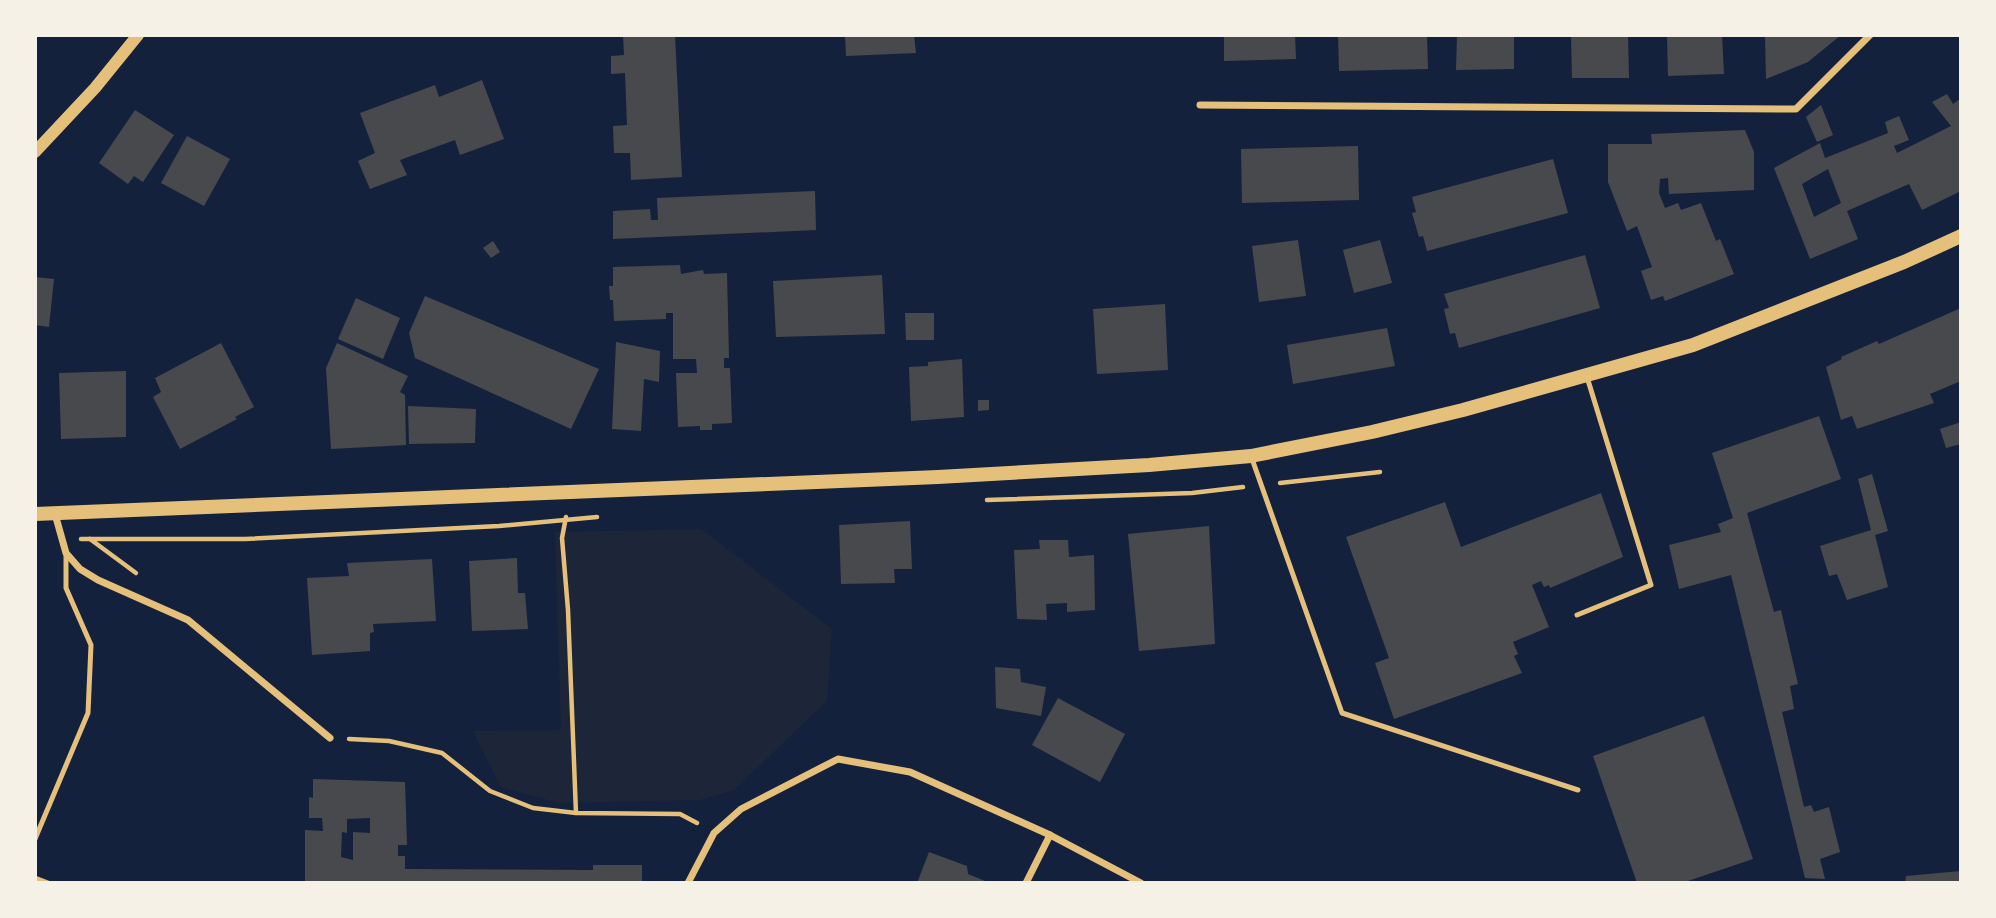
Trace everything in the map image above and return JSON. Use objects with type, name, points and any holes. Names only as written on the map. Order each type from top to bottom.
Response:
[{"type":"main road","points":[[35,514],[938,477],[1251,456],[1372,432],[1463,410],[1693,345],[1903,262],[1961,236]]},
{"type":"street","points":[[35,152],[95,88],[138,35]]},
{"type":"street","points":[[1200,105],[1796,109],[1870,35]]},
{"type":"street","points":[[55,514],[66,554],[80,569],[98,580],[188,620],[330,738]]},
{"type":"street","points":[[688,883],[715,832],[741,808],[838,759],[910,772],[1050,835],[1141,883]]},
{"type":"street","points":[[1026,883],[1050,835]]},
{"type":"lane","points":[[1577,615],[1651,585],[1586,375]]},
{"type":"lane","points":[[1251,456],[1342,713],[1578,790]]},
{"type":"lane","points":[[35,839],[88,713],[91,645],[66,588],[66,554]]},
{"type":"lane","points":[[35,878],[48,883]]},
{"type":"path","points":[[983,501],[1192,493],[1380,472]]},
{"type":"path","points":[[571,492],[562,538],[569,624],[576,813]]},
{"type":"path","points":[[55,514],[142,577]]},
{"type":"path","points":[[77,539],[245,539],[499,526],[603,516]]},
{"type":"path","points":[[330,738],[389,741],[442,752],[489,791],[533,808],[576,813],[680,814],[715,832]]},
{"type":"shaded area","points":[[701,529],[832,629],[827,701],[734,790],[700,800],[559,803],[501,787],[473,731],[561,730],[555,532]]},
{"type":"building","points":[[623,35],[675,35],[682,177],[631,180],[630,153],[614,153],[613,126],[627,125],[625,73],[611,74],[611,56],[624,55]]},
{"type":"building","points":[[845,35],[914,35],[916,53],[846,56]]},
{"type":"building","points":[[1224,35],[1295,35],[1296,59],[1224,61]]},
{"type":"building","points":[[1338,35],[1427,35],[1428,69],[1339,71]]},
{"type":"building","points":[[1457,35],[1514,35],[1514,69],[1456,70]]},
{"type":"building","points":[[1571,35],[1628,35],[1629,78],[1572,78]]},
{"type":"building","points":[[1667,35],[1722,35],[1724,74],[1668,76]]},
{"type":"building","points":[[1765,35],[1841,35],[1808,62],[1766,79]]},
{"type":"building","points":[[482,80],[504,139],[460,155],[455,140],[400,160],[407,175],[370,189],[358,161],[375,153],[360,113],[435,85],[439,97]]},
{"type":"building","points":[[1947,94],[1953,104],[1960,99],[1961,101],[1961,191],[1922,210],[1909,184],[1847,211],[1858,239],[1810,259],[1774,168],[1820,143],[1825,158],[1888,133],[1885,122],[1899,116],[1909,140],[1894,146],[1897,153],[1951,126],[1932,102]],"holes":[[[1828,169],[1841,203],[1814,217],[1802,184]]]},
{"type":"building","points":[[1821,105],[1833,135],[1817,142],[1806,117]]},
{"type":"building","points":[[135,110],[174,135],[143,182],[134,176],[128,184],[99,163]]},
{"type":"building","points":[[1745,130],[1754,152],[1754,190],[1669,194],[1668,178],[1660,179],[1659,193],[1665,208],[1678,203],[1681,210],[1701,203],[1716,241],[1720,239],[1734,274],[1665,301],[1663,296],[1651,300],[1641,271],[1652,267],[1637,226],[1627,231],[1608,182],[1608,144],[1652,144],[1651,134]]},
{"type":"building","points":[[187,136],[230,159],[204,206],[161,183]]},
{"type":"building","points":[[1358,146],[1359,200],[1242,203],[1241,149]]},
{"type":"building","points":[[1553,159],[1568,213],[1427,251],[1423,236],[1419,237],[1412,213],[1416,212],[1412,197]]},
{"type":"building","points":[[815,191],[816,230],[613,239],[613,211],[650,209],[651,220],[658,220],[657,198]]},
{"type":"building","points":[[1298,240],[1306,296],[1259,302],[1252,246]]},
{"type":"building","points":[[1380,240],[1392,283],[1354,293],[1343,250]]},
{"type":"building","points":[[493,241],[500,252],[491,258],[483,248]]},
{"type":"building","points":[[1585,255],[1600,308],[1459,348],[1455,333],[1450,334],[1444,309],[1449,308],[1444,294]]},
{"type":"building","points":[[680,265],[681,274],[703,270],[704,274],[727,273],[729,358],[724,358],[724,368],[730,368],[732,423],[712,424],[712,430],[700,430],[700,426],[678,427],[676,373],[697,373],[696,359],[673,359],[673,313],[666,313],[666,319],[614,321],[609,286],[613,286],[613,267]]},
{"type":"building","points":[[882,275],[885,334],[776,337],[773,281]]},
{"type":"building","points":[[35,277],[54,279],[49,327],[35,325]]},
{"type":"building","points":[[425,296],[599,369],[571,429],[415,358],[409,333]]},
{"type":"building","points":[[356,298],[400,318],[383,359],[338,339]]},
{"type":"building","points":[[1165,304],[1168,370],[1097,374],[1093,309]]},
{"type":"building","points":[[1961,308],[1961,381],[1930,394],[1934,403],[1857,429],[1852,416],[1841,420],[1826,367],[1877,341],[1879,344]]},
{"type":"building","points":[[905,313],[934,313],[934,340],[906,340]]},
{"type":"building","points":[[1387,328],[1395,366],[1293,384],[1287,345]]},
{"type":"building","points":[[616,342],[660,351],[659,382],[644,379],[641,431],[612,429]]},
{"type":"building","points":[[221,343],[254,407],[180,449],[153,397],[161,392],[155,378]]},
{"type":"building","points":[[337,343],[408,376],[400,392],[405,395],[406,445],[331,449],[326,368]]},
{"type":"building","points":[[962,359],[964,417],[911,421],[909,367],[928,366],[928,362]]},
{"type":"building","points":[[126,371],[126,437],[61,439],[59,373]]},
{"type":"building","points":[[978,400],[989,400],[989,410],[978,411]]},
{"type":"building","points":[[408,406],[476,409],[475,443],[409,444]]},
{"type":"building","points":[[1819,416],[1841,479],[1747,513],[1774,612],[1781,610],[1798,684],[1790,686],[1794,709],[1782,712],[1804,807],[1811,805],[1814,812],[1829,807],[1840,852],[1820,859],[1825,879],[1805,878],[1731,575],[1679,589],[1669,545],[1721,532],[1718,524],[1733,518],[1712,453]]},
{"type":"building","points":[[1961,422],[1961,444],[1946,448],[1940,429]]},
{"type":"building","points":[[1872,474],[1888,531],[1875,535],[1888,587],[1847,600],[1837,574],[1829,576],[1820,546],[1871,530],[1858,479]]},
{"type":"building","points":[[1601,493],[1623,557],[1550,588],[1549,585],[1544,587],[1541,581],[1532,585],[1549,627],[1513,642],[1518,654],[1514,656],[1522,673],[1394,719],[1375,663],[1389,658],[1346,537],[1445,502],[1461,547]]},
{"type":"building","points":[[910,521],[912,569],[894,569],[895,583],[841,584],[839,525]]},
{"type":"building","points":[[1209,526],[1215,644],[1139,651],[1128,534]]},
{"type":"building","points":[[1039,540],[1068,540],[1069,557],[1094,555],[1095,610],[1067,612],[1067,603],[1046,604],[1047,620],[1017,619],[1014,550],[1040,549]]},
{"type":"building","points":[[517,558],[518,593],[525,593],[528,629],[472,631],[469,561]]},
{"type":"building","points":[[432,559],[436,621],[373,624],[370,651],[312,655],[307,578],[349,576],[347,563]]},
{"type":"building","points":[[995,667],[1020,669],[1021,682],[1046,687],[1041,716],[996,708]]},
{"type":"building","points":[[1058,698],[1125,734],[1100,782],[1032,745]]},
{"type":"building","points":[[1704,716],[1753,859],[1682,883],[1637,883],[1593,756]]},
{"type":"building","points":[[313,779],[405,782],[407,845],[398,845],[398,856],[405,856],[405,869],[593,870],[593,865],[642,865],[642,883],[305,883],[305,830],[323,831],[322,818],[309,818],[309,797],[313,798]],"holes":[[[370,818],[370,833],[353,832],[353,860],[341,857],[342,832],[347,833],[347,819]]]},
{"type":"building","points":[[929,852],[967,866],[968,874],[990,883],[917,883]]},
{"type":"building","points":[[1961,871],[1959,883],[1905,883],[1906,876]]}]
